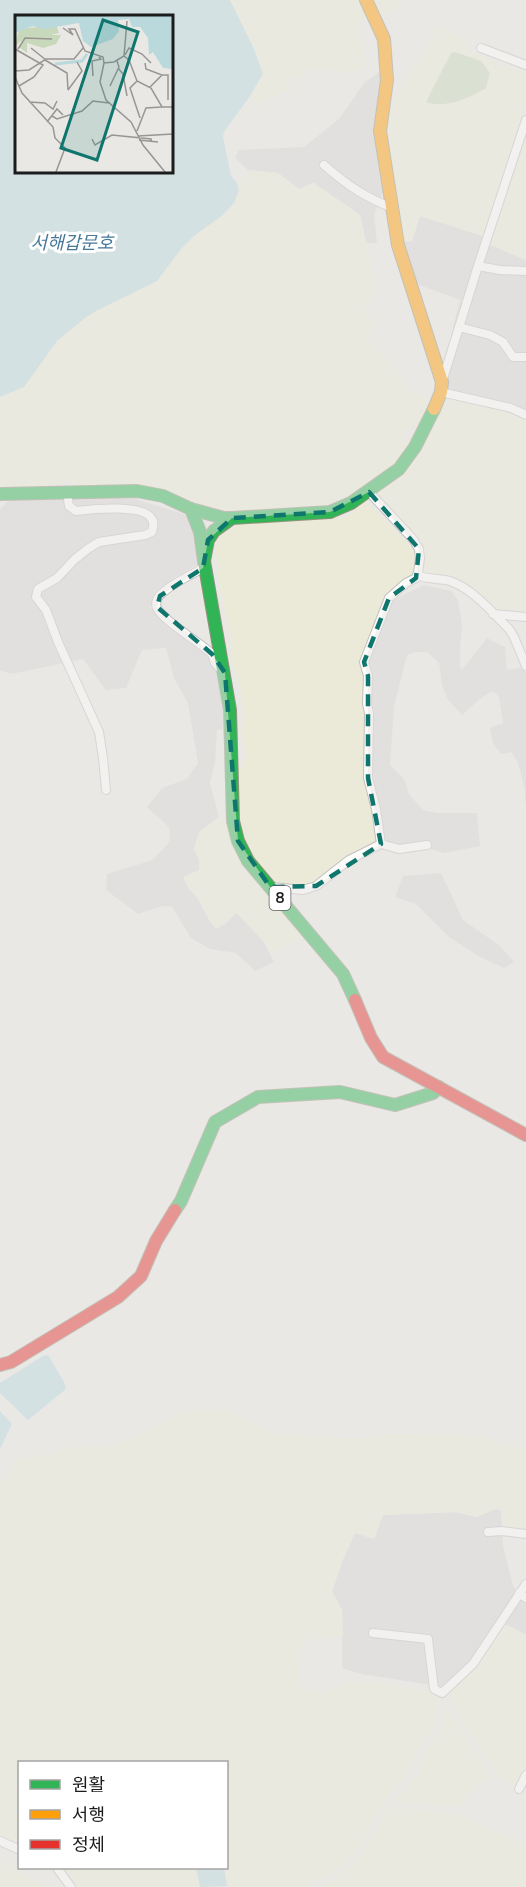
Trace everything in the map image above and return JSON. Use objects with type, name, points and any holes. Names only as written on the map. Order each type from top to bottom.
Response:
[{"type":"street","points":[[366,0],[384,39],[387,80],[380,131],[401,256],[442,387]]},
{"type":"street","points":[[482,48],[526,66]]},
{"type":"street","points":[[1,496],[137,491],[163,496],[191,509],[232,518],[330,512],[369,492],[399,469],[428,424],[442,387],[478,266],[526,120]]},
{"type":"street","points":[[324,165],[368,199],[393,208]]},
{"type":"street","points":[[478,266],[526,271]]},
{"type":"street","points":[[459,327],[489,335],[503,342],[513,357],[526,357]]},
{"type":"street","points":[[442,387],[511,408],[526,415]]},
{"type":"street","points":[[67,492],[69,506],[76,511],[106,508],[142,511],[150,515],[153,522],[152,532],[145,535],[99,542],[89,548],[57,578],[38,590],[36,597],[46,610],[99,732],[104,758],[106,790]]},
{"type":"street","points":[[369,492],[413,539],[419,549],[420,558],[416,578],[406,583],[389,598],[364,662],[368,676],[368,778],[376,809],[381,844]]},
{"type":"street","points":[[191,509],[200,532],[204,564]]},
{"type":"street","points":[[225,673],[215,663],[212,654],[165,617],[156,607],[156,602],[160,596],[204,564],[208,540],[214,531],[232,518]]},
{"type":"street","name":"8","points":[[204,564],[230,710],[233,821],[238,841],[248,861],[344,974],[353,990],[375,1046],[383,1057],[526,1135]]},
{"type":"street","points":[[417,575],[428,579],[448,581],[464,588],[514,637],[526,666]]},
{"type":"street","points":[[493,614],[526,617]]},
{"type":"street","points":[[270,887],[303,890],[316,886],[349,860],[381,844],[399,849],[427,845]]},
{"type":"street","points":[[0,1365],[11,1362],[118,1297],[141,1276],[156,1241],[181,1201],[215,1122],[258,1097],[340,1092],[395,1106],[433,1093],[439,1087]]},
{"type":"street","points":[[488,1532],[526,1534]]},
{"type":"street","points":[[373,1633],[428,1639],[434,1689],[442,1693],[473,1664],[522,1596],[526,1584]]},
{"type":"street","points":[[519,1789],[526,1775]]},
{"type":"street","points":[[0,1841],[18,1849]]},
{"type":"street","points":[[58,1869],[71,1887]]},
{"type":"highlighted area","points":[[369,492],[419,549],[416,578],[389,598],[364,662],[368,676],[368,778],[381,844],[316,886],[270,887],[238,841],[225,673],[212,654],[157,607],[160,596],[203,568],[208,540],[232,518],[330,512]]},
{"type":"shaded area","points":[[383,69],[375,138],[379,172],[384,189],[374,214],[377,243],[366,243],[360,215],[314,183],[299,189],[278,173],[248,170],[235,158],[239,150],[304,147],[339,119],[364,83]]},
{"type":"shaded area","points":[[420,216],[483,236],[486,243],[526,260],[526,412],[449,391],[442,372],[460,300],[414,283],[402,242],[412,241]]},
{"type":"shaded area","points":[[58,494],[132,498],[186,515],[196,534],[198,564],[156,591],[150,608],[180,634],[214,657],[227,729],[217,730],[215,762],[210,783],[219,817],[199,832],[194,849],[199,860],[199,870],[184,877],[211,923],[224,925],[235,914],[238,914],[264,942],[274,962],[255,971],[236,953],[210,949],[191,938],[172,907],[163,906],[138,914],[106,890],[107,874],[153,860],[170,841],[169,827],[147,807],[162,788],[187,779],[198,763],[188,703],[174,678],[166,648],[142,650],[126,688],[106,690],[83,659],[11,674],[0,670],[0,509],[9,500]]},
{"type":"shaded area","points":[[424,585],[451,591],[458,600],[462,625],[460,666],[462,670],[487,638],[505,647],[507,670],[523,667],[526,674],[525,802],[525,790],[518,763],[511,752],[501,754],[493,743],[490,728],[503,723],[499,697],[493,691],[481,698],[462,715],[448,700],[442,686],[439,663],[427,652],[407,655],[394,707],[390,765],[404,779],[409,794],[423,810],[437,813],[477,813],[480,846],[444,853],[426,848],[396,851],[382,842],[370,749],[368,663],[392,600]]},
{"type":"shaded area","points":[[441,873],[463,920],[500,946],[514,962],[504,968],[480,957],[449,937],[416,904],[395,897],[403,876]]},
{"type":"shaded area","points":[[495,1509],[501,1510],[503,1545],[512,1582],[516,1592],[526,1598],[526,1635],[507,1625],[497,1623],[468,1665],[445,1687],[361,1674],[342,1668],[342,1610],[332,1592],[355,1533],[383,1515],[456,1512],[476,1517]]},
{"type":"green space","points":[[230,0],[361,0],[368,18],[357,22],[367,65],[357,73],[309,69],[302,77],[288,81],[291,90],[271,98],[261,107],[250,96],[261,78],[262,69]]},
{"type":"green space","points":[[373,0],[400,0],[401,9],[382,16]]},
{"type":"green space","points":[[439,26],[467,38],[464,47],[503,65],[526,71],[526,103],[483,236],[420,216],[412,241],[402,242],[384,130],[393,101]],"holes":[[[475,95],[436,105],[426,101]]]},
{"type":"green space","points":[[455,52],[481,61],[490,73],[486,88],[465,99],[449,103],[426,102],[451,53]]},
{"type":"green space","points":[[526,134],[526,239],[523,259],[489,244]]},
{"type":"green space","points":[[248,170],[278,173],[299,189],[313,183],[360,215],[378,294],[365,310],[376,325],[366,338],[397,369],[412,393],[431,399],[429,413],[420,425],[400,434],[413,443],[397,464],[360,493],[321,506],[237,513],[218,513],[183,501],[83,487],[70,480],[41,489],[0,489],[0,397],[17,390],[29,380],[57,341],[85,318],[157,281],[181,249],[195,235],[223,215],[234,203],[239,193],[237,183]]},
{"type":"green space","points":[[445,398],[511,410],[526,419],[526,614],[492,610],[463,584],[423,575],[424,550],[419,541],[375,495],[375,490],[396,475]]},
{"type":"green space","points":[[366,501],[413,549],[416,561],[415,575],[396,585],[389,593],[364,670],[368,714],[365,772],[379,841],[312,886],[297,887],[271,882],[254,865],[242,837],[238,774],[247,755],[242,738],[243,712],[240,687],[230,658],[232,645],[219,587],[215,545],[220,535],[238,524],[339,518],[350,514]]},
{"type":"green space","points":[[219,817],[228,818],[305,936],[302,940],[275,952],[269,951],[264,942],[238,914],[217,929],[211,923],[183,877],[199,870],[199,860],[194,849],[199,832]]},
{"type":"green space","points":[[208,1408],[228,1411],[275,1433],[350,1438],[377,1437],[388,1434],[478,1435],[501,1444],[526,1448],[526,1531],[504,1529],[501,1510],[495,1509],[476,1517],[456,1512],[383,1515],[374,1539],[355,1533],[332,1591],[342,1610],[343,1636],[303,1640],[298,1689],[321,1692],[360,1680],[436,1692],[439,1695],[437,1719],[432,1732],[417,1748],[406,1778],[390,1794],[359,1848],[341,1869],[305,1887],[225,1887],[228,1885],[224,1869],[228,1869],[228,1761],[18,1761],[18,1847],[0,1838],[0,1484],[17,1458],[42,1455],[68,1447],[117,1444],[181,1412]]},
{"type":"green space","points":[[507,1625],[526,1635],[526,1770],[518,1787],[497,1777],[448,1696],[499,1629]]},
{"type":"green space","points":[[445,1705],[492,1778],[482,1782],[460,1806],[454,1808],[402,1803],[393,1800],[418,1776],[422,1755],[443,1727]]},
{"type":"green space","points":[[388,1806],[454,1814],[526,1843],[526,1887],[316,1887],[331,1880],[352,1865],[371,1839]]},
{"type":"green space","points":[[0,1860],[4,1862],[49,1887],[0,1887]]},
{"type":"green space","points":[[59,1869],[196,1869],[200,1887],[73,1887]]},
{"type":"water","name":"서해갑문호","points":[[0,0],[230,0],[254,49],[263,74],[224,132],[231,176],[239,190],[234,203],[223,215],[195,235],[181,249],[157,281],[96,311],[57,341],[24,387],[0,397]]},
{"type":"water","points":[[48,1355],[66,1389],[28,1420],[0,1393],[0,1383]]},
{"type":"water","points":[[0,1411],[12,1424],[0,1449]]},
{"type":"water","points":[[196,1869],[224,1869],[227,1886],[200,1887]]},
{"type":"traffic: fast","points":[[0,494],[137,491],[163,496],[191,509],[200,532],[204,561],[208,540],[214,531],[232,518],[330,512],[351,503],[399,469],[415,447],[434,409]]},
{"type":"traffic: fast","points":[[191,509],[231,518]]},
{"type":"traffic: fast","points":[[204,561],[230,710],[233,821],[238,841],[248,861],[343,974],[355,1000]]},
{"type":"traffic: fast","points":[[175,1210],[215,1122],[258,1097],[340,1092],[395,1105],[433,1093],[439,1087]]},
{"type":"traffic: slow","points":[[366,0],[384,39],[387,80],[380,131],[398,245],[442,382],[441,392],[434,409]]},
{"type":"traffic: jam","points":[[355,1000],[371,1038],[383,1057],[526,1135]]},
{"type":"traffic: jam","points":[[0,1365],[11,1362],[118,1297],[141,1276],[156,1241],[175,1210]]}]
